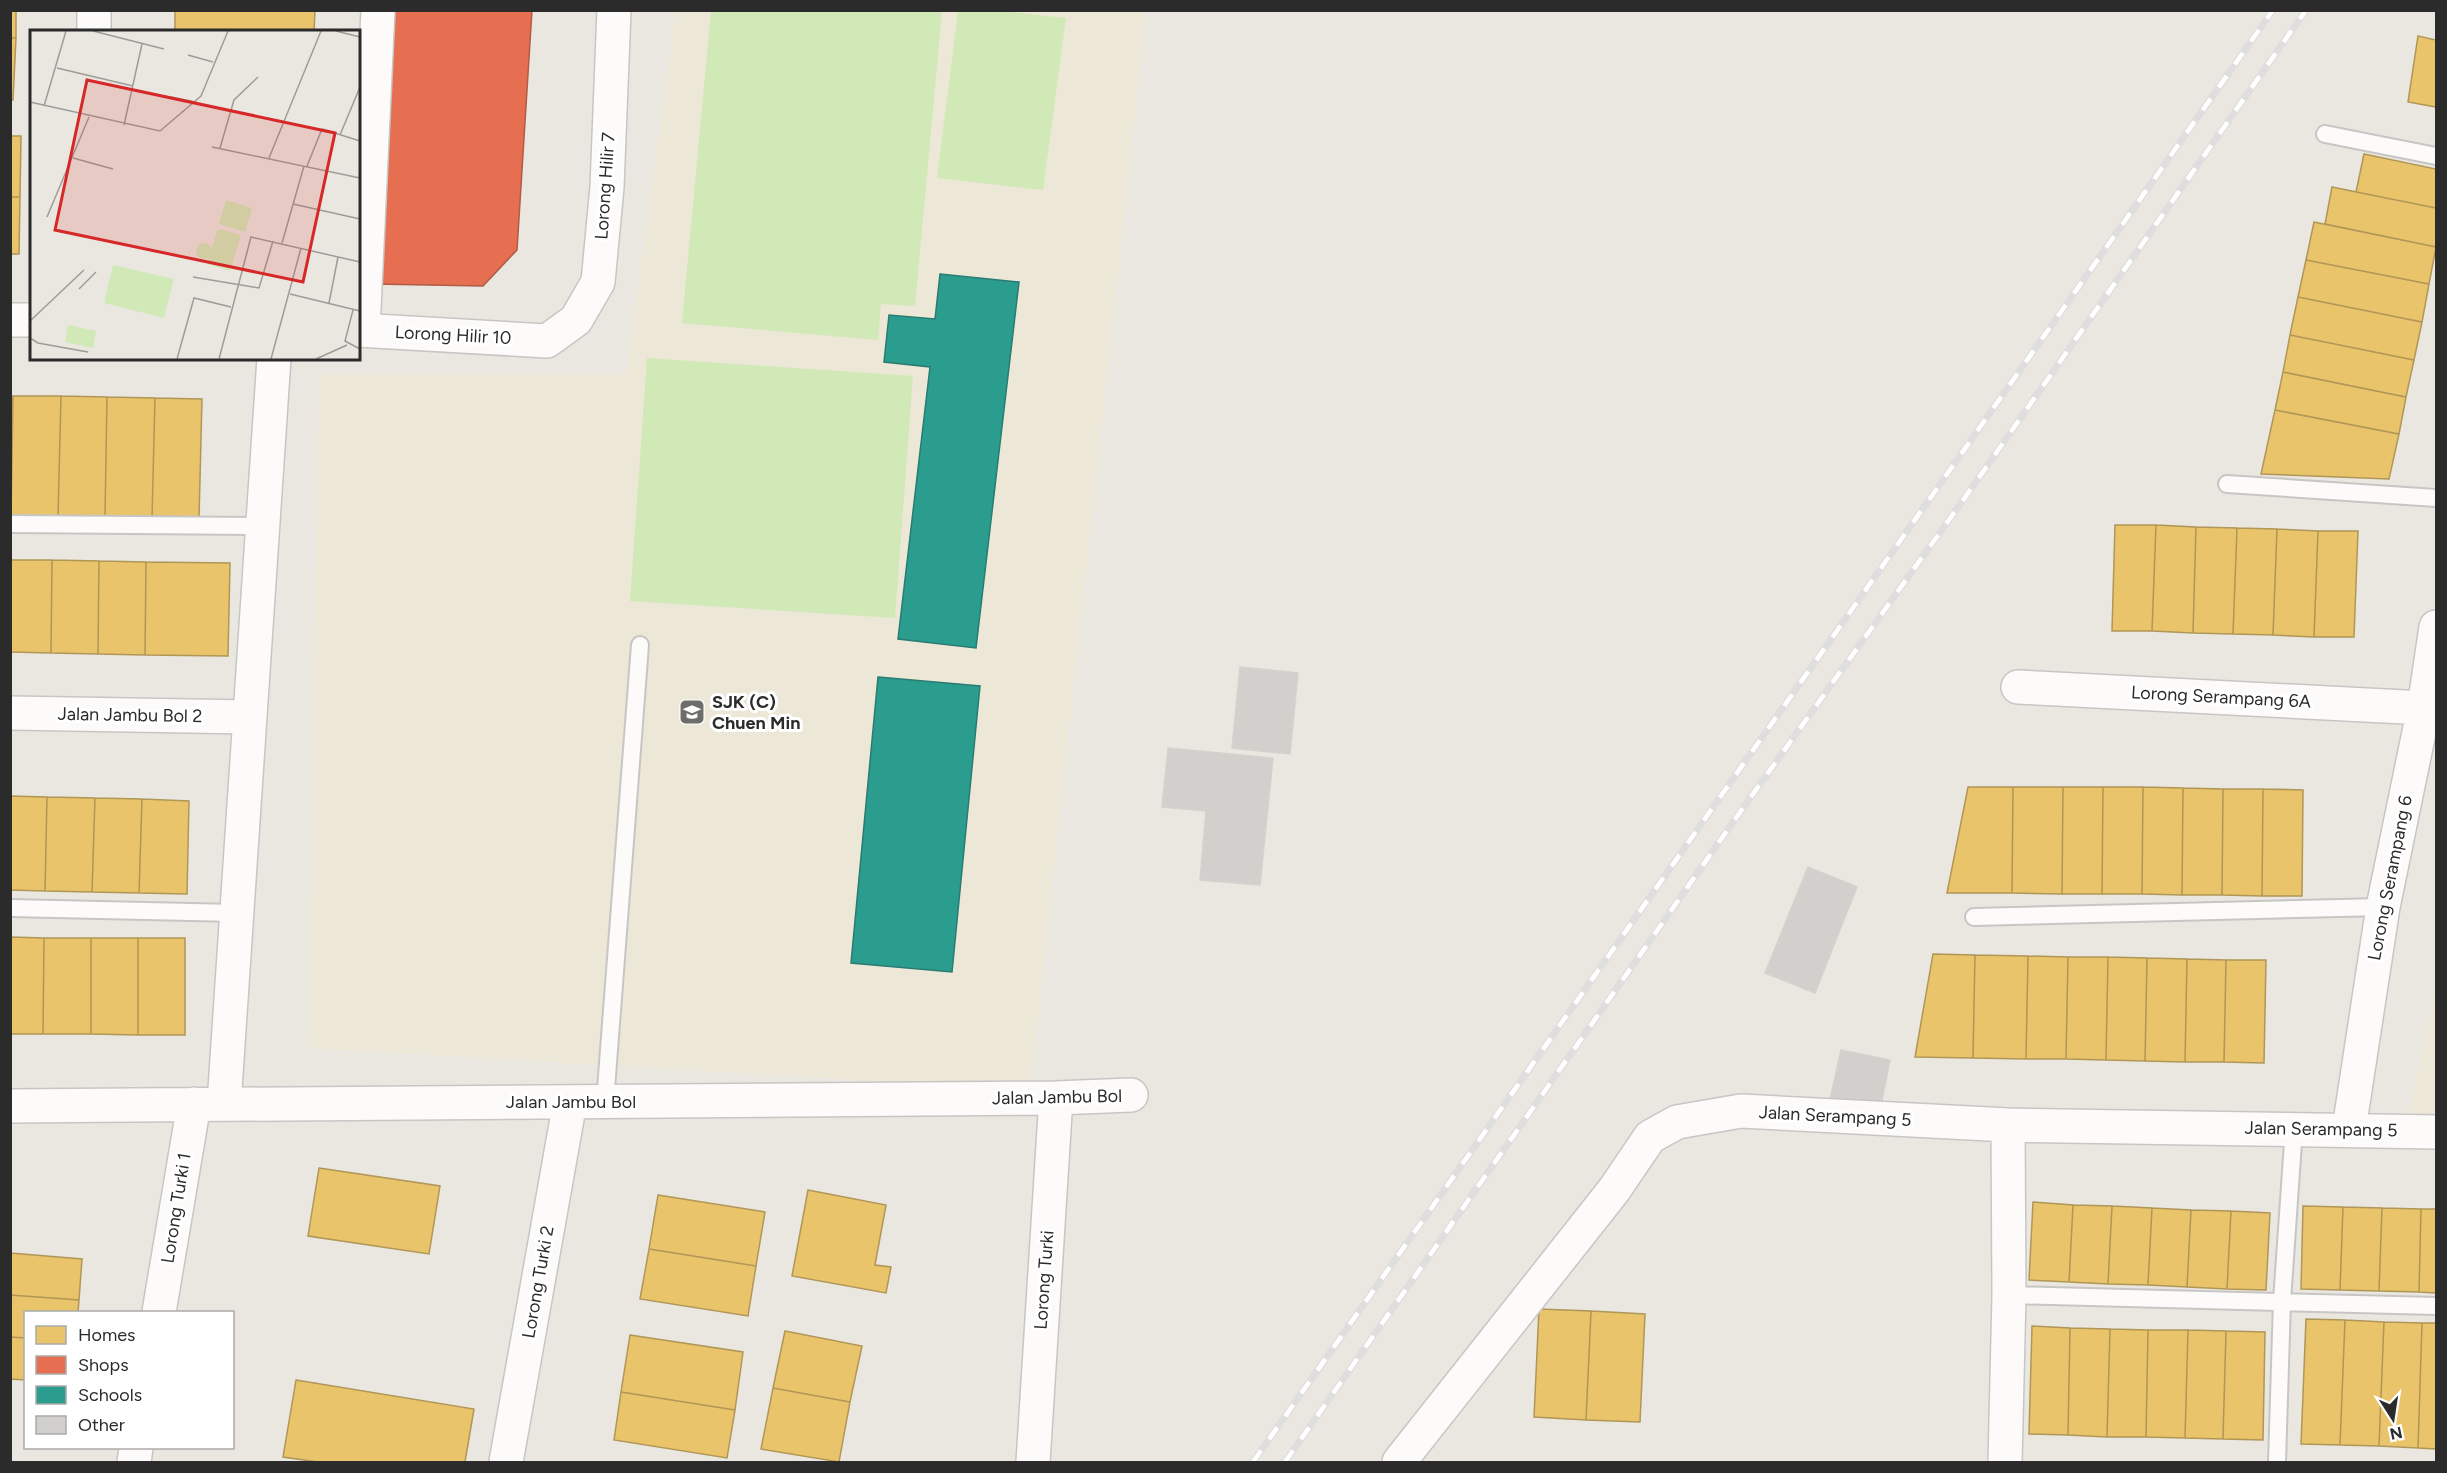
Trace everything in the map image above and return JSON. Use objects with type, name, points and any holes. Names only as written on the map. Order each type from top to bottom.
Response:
[{"type":"street","points":[[94,10],[94,30]]},
{"type":"street","points":[[361,330],[378,10]]},
{"type":"street","name":"Lorong Hilir 7","points":[[547,341],[576,320],[598,282],[607,187],[614,10]]},
{"type":"street","points":[[10,320],[30,320]]},
{"type":"street","name":"Lorong Hilir 10","points":[[361,330],[547,341]]},
{"type":"street","name":"Lorong Turki 1","points":[[159,1311],[209,1104],[237,913],[274,360]]},
{"type":"street","name":"Lorong Serampang 6","points":[[2349,1129],[2383,907],[2424,708],[2436,627]]},
{"type":"street","name":"Lorong Serampang 6A","points":[[2018,687],[2424,708]]},
{"type":"street","name":"Jalan Jambu Bol 2","points":[[10,713],[250,717]]},
{"type":"street","name":"Jalan Jambu Bol","points":[[10,1106],[1056,1098],[1131,1095]]},
{"type":"street","name":"Lorong Turki","points":[[1033,1462],[1056,1098]]},
{"type":"street","name":"Lorong Turki 2","points":[[506,1462],[570,1102]]},
{"type":"street","name":"Jalan Serampang 5","points":[[1399,1462],[1614,1190],[1650,1137],[1677,1122],[1741,1111],[2008,1125],[2436,1132]]},
{"type":"street","points":[[2005,1462],[2009,1295],[2008,1125]]},
{"type":"lane","points":[[2325,134],[2436,156]]},
{"type":"lane","points":[[2227,484],[2436,498]]},
{"type":"lane","points":[[10,524],[263,526]]},
{"type":"lane","points":[[605,1102],[640,645]]},
{"type":"lane","points":[[1974,917],[2383,907]]},
{"type":"lane","points":[[10,908],[237,913]]},
{"type":"lane","points":[[2277,1462],[2282,1301],[2294,1128]]},
{"type":"lane","points":[[2009,1295],[2436,1306]]},
{"type":"shaded area","name":"SJK (C) Chuen Min","points":[[676,11],[1146,11],[1030,1090],[309,1048],[319,375],[626,375]]},
{"type":"shaded area","points":[[2436,985],[2436,1118],[2409,1117]]},
{"type":"green space","points":[[711,11],[942,11],[915,306],[881,304],[878,340],[682,323]]},
{"type":"green space","points":[[958,11],[1002,11],[1066,18],[1043,190],[937,178]]},
{"type":"green space","points":[[647,358],[913,376],[895,618],[630,601]]},
{"type":"building: Homes","points":[[10,10],[16,10],[16,38],[10,38]]},
{"type":"building: Homes","points":[[175,10],[315,10],[314,30],[175,30]]},
{"type":"building: Homes","points":[[2418,36],[2436,40],[2436,107],[2408,102]]},
{"type":"building: Homes","points":[[10,38],[16,38],[13,100],[10,100]]},
{"type":"building: Homes","points":[[10,136],[21,136],[20,197],[10,197]]},
{"type":"building: Homes","points":[[2364,154],[2436,169],[2436,208],[2356,192]]},
{"type":"building: Homes","points":[[2332,187],[2436,208],[2436,247],[2325,224]]},
{"type":"building: Homes","points":[[10,197],[20,197],[19,254],[10,254]]},
{"type":"building: Homes","points":[[2314,222],[2436,247],[2429,284],[2306,260]]},
{"type":"building: Homes","points":[[2306,260],[2429,284],[2422,322],[2298,297]]},
{"type":"building: Homes","points":[[2298,297],[2422,322],[2414,360],[2290,335]]},
{"type":"building: Homes","points":[[2290,335],[2414,360],[2406,397],[2283,372]]},
{"type":"building: Homes","points":[[2283,372],[2406,397],[2399,434],[2275,410]]},
{"type":"building: Homes","points":[[10,396],[13,396],[10,516]]},
{"type":"building: Homes","points":[[13,396],[61,396],[58,517],[11,516]]},
{"type":"building: Homes","points":[[61,396],[107,397],[105,517],[58,517]]},
{"type":"building: Homes","points":[[107,397],[155,398],[152,518],[105,517]]},
{"type":"building: Homes","points":[[155,398],[202,399],[199,519],[152,518]]},
{"type":"building: Homes","points":[[2275,410],[2399,434],[2389,479],[2261,474]]},
{"type":"building: Homes","points":[[2115,525],[2156,525],[2152,631],[2112,631]]},
{"type":"building: Homes","points":[[2156,525],[2196,527],[2193,633],[2152,631]]},
{"type":"building: Homes","points":[[2196,527],[2237,528],[2233,634],[2193,633]]},
{"type":"building: Homes","points":[[2237,528],[2277,529],[2273,635],[2233,634]]},
{"type":"building: Homes","points":[[2277,529],[2318,531],[2314,637],[2273,635]]},
{"type":"building: Homes","points":[[2318,531],[2358,531],[2354,637],[2314,637]]},
{"type":"building: Homes","points":[[10,560],[52,560],[51,653],[10,652]]},
{"type":"building: Homes","points":[[52,560],[99,561],[98,654],[51,653]]},
{"type":"building: Homes","points":[[99,561],[146,562],[145,655],[98,654]]},
{"type":"building: Homes","points":[[146,562],[230,563],[228,656],[145,655]]},
{"type":"building: Homes","points":[[1968,787],[2013,787],[2012,893],[1947,893]]},
{"type":"building: Homes","points":[[2013,787],[2063,787],[2062,894],[2012,893]]},
{"type":"building: Homes","points":[[2063,787],[2103,787],[2102,894],[2062,894]]},
{"type":"building: Homes","points":[[2103,787],[2143,787],[2142,894],[2102,894]]},
{"type":"building: Homes","points":[[2143,787],[2183,788],[2182,895],[2142,894]]},
{"type":"building: Homes","points":[[2183,788],[2223,789],[2222,895],[2182,895]]},
{"type":"building: Homes","points":[[2223,789],[2263,789],[2262,896],[2222,895]]},
{"type":"building: Homes","points":[[2263,789],[2303,790],[2302,896],[2262,896]]},
{"type":"building: Homes","points":[[10,796],[47,797],[45,891],[10,890]]},
{"type":"building: Homes","points":[[47,797],[95,798],[92,892],[45,891]]},
{"type":"building: Homes","points":[[95,798],[142,799],[139,893],[92,892]]},
{"type":"building: Homes","points":[[142,799],[189,801],[187,894],[139,893]]},
{"type":"building: Homes","points":[[10,937],[44,938],[43,1034],[10,1034]]},
{"type":"building: Homes","points":[[44,938],[91,938],[91,1034],[43,1034]]},
{"type":"building: Homes","points":[[91,938],[138,938],[138,1035],[91,1034]]},
{"type":"building: Homes","points":[[138,938],[185,938],[185,1035],[138,1035]]},
{"type":"building: Homes","points":[[1933,954],[1975,955],[1973,1058],[1915,1057]]},
{"type":"building: Homes","points":[[1975,955],[2028,956],[2026,1059],[1973,1058]]},
{"type":"building: Homes","points":[[2028,956],[2068,957],[2066,1059],[2026,1059]]},
{"type":"building: Homes","points":[[2068,957],[2108,957],[2106,1060],[2066,1059]]},
{"type":"building: Homes","points":[[2108,957],[2147,958],[2145,1061],[2106,1060]]},
{"type":"building: Homes","points":[[2147,958],[2187,959],[2185,1062],[2145,1061]]},
{"type":"building: Homes","points":[[2187,959],[2226,960],[2224,1062],[2185,1062]]},
{"type":"building: Homes","points":[[2226,960],[2266,960],[2264,1063],[2224,1062]]},
{"type":"building: Homes","points":[[319,1168],[440,1186],[429,1254],[308,1236]]},
{"type":"building: Homes","points":[[808,1190],[886,1205],[875,1265],[891,1267],[886,1293],[792,1276]]},
{"type":"building: Homes","points":[[658,1195],[765,1212],[756,1266],[649,1249]]},
{"type":"building: Homes","points":[[2033,1202],[2073,1205],[2069,1282],[2029,1280]]},
{"type":"building: Homes","points":[[2073,1205],[2112,1206],[2108,1284],[2069,1282]]},
{"type":"building: Homes","points":[[2112,1206],[2152,1208],[2148,1285],[2108,1284]]},
{"type":"building: Homes","points":[[2303,1206],[2343,1207],[2340,1290],[2301,1289]]},
{"type":"building: Homes","points":[[2343,1207],[2382,1208],[2379,1291],[2340,1290]]},
{"type":"building: Homes","points":[[2152,1208],[2191,1210],[2187,1287],[2148,1285]]},
{"type":"building: Homes","points":[[2382,1208],[2421,1209],[2419,1292],[2379,1291]]},
{"type":"building: Homes","points":[[2421,1209],[2436,1209],[2436,1293],[2419,1292]]},
{"type":"building: Homes","points":[[2191,1210],[2231,1211],[2227,1289],[2187,1287]]},
{"type":"building: Homes","points":[[2231,1211],[2270,1213],[2266,1290],[2227,1289]]},
{"type":"building: Homes","points":[[649,1249],[756,1266],[748,1316],[640,1299]]},
{"type":"building: Homes","points":[[10,1253],[82,1259],[79,1300],[10,1295]]},
{"type":"building: Homes","points":[[10,1295],[79,1300],[78,1311],[24,1311],[24,1338],[10,1337]]},
{"type":"building: Homes","points":[[1539,1309],[1591,1311],[1586,1420],[1534,1417]]},
{"type":"building: Homes","points":[[1591,1311],[1645,1314],[1640,1422],[1586,1420]]},
{"type":"building: Homes","points":[[2306,1319],[2345,1320],[2340,1445],[2301,1444]]},
{"type":"building: Homes","points":[[2345,1320],[2384,1322],[2379,1446],[2340,1445]]},
{"type":"building: Homes","points":[[2384,1322],[2422,1323],[2418,1448],[2379,1446]]},
{"type":"building: Homes","points":[[2422,1323],[2436,1323],[2436,1449],[2418,1448]]},
{"type":"building: Homes","points":[[2032,1326],[2070,1328],[2068,1435],[2029,1434]]},
{"type":"building: Homes","points":[[2070,1328],[2110,1329],[2107,1437],[2068,1435]]},
{"type":"building: Homes","points":[[2110,1329],[2148,1330],[2146,1437],[2107,1437]]},
{"type":"building: Homes","points":[[2148,1330],[2188,1330],[2185,1438],[2146,1437]]},
{"type":"building: Homes","points":[[2188,1330],[2226,1331],[2223,1439],[2185,1438]]},
{"type":"building: Homes","points":[[785,1331],[862,1346],[850,1402],[773,1388]]},
{"type":"building: Homes","points":[[2226,1331],[2265,1332],[2263,1440],[2223,1439]]},
{"type":"building: Homes","points":[[630,1335],[743,1352],[735,1410],[621,1392]]},
{"type":"building: Homes","points":[[10,1337],[24,1338],[24,1380],[10,1379]]},
{"type":"building: Homes","points":[[296,1380],[474,1409],[465,1462],[318,1462],[283,1457]]},
{"type":"building: Homes","points":[[773,1388],[850,1402],[839,1462],[761,1449]]},
{"type":"building: Homes","points":[[621,1392],[735,1410],[727,1458],[614,1440]]},
{"type":"building: Shops","points":[[392,10],[532,10],[517,250],[483,286],[374,284]]},
{"type":"building: Schools","points":[[940,274],[1019,282],[976,648],[898,639],[930,367],[884,362],[889,315],[935,319]]},
{"type":"building: Schools","points":[[878,677],[980,686],[952,972],[851,963]]},
{"type":"building: Other","points":[[1240,667],[1298,673],[1290,754],[1232,748]]},
{"type":"building: Other","points":[[1168,748],[1273,758],[1260,885],[1200,880],[1206,811],[1162,807]]},
{"type":"building: Other","points":[[1808,867],[1857,887],[1815,993],[1765,973]]},
{"type":"building: Other","points":[[1841,1050],[1890,1060],[1880,1110],[1830,1100]]},
{"type":"railway","points":[[1253,1462],[2273,10]]},
{"type":"railway","points":[[1285,1462],[2306,10]]},
{"type":"place","name":"SJK (C) Chuen Min","points":[[692,712]]}]
